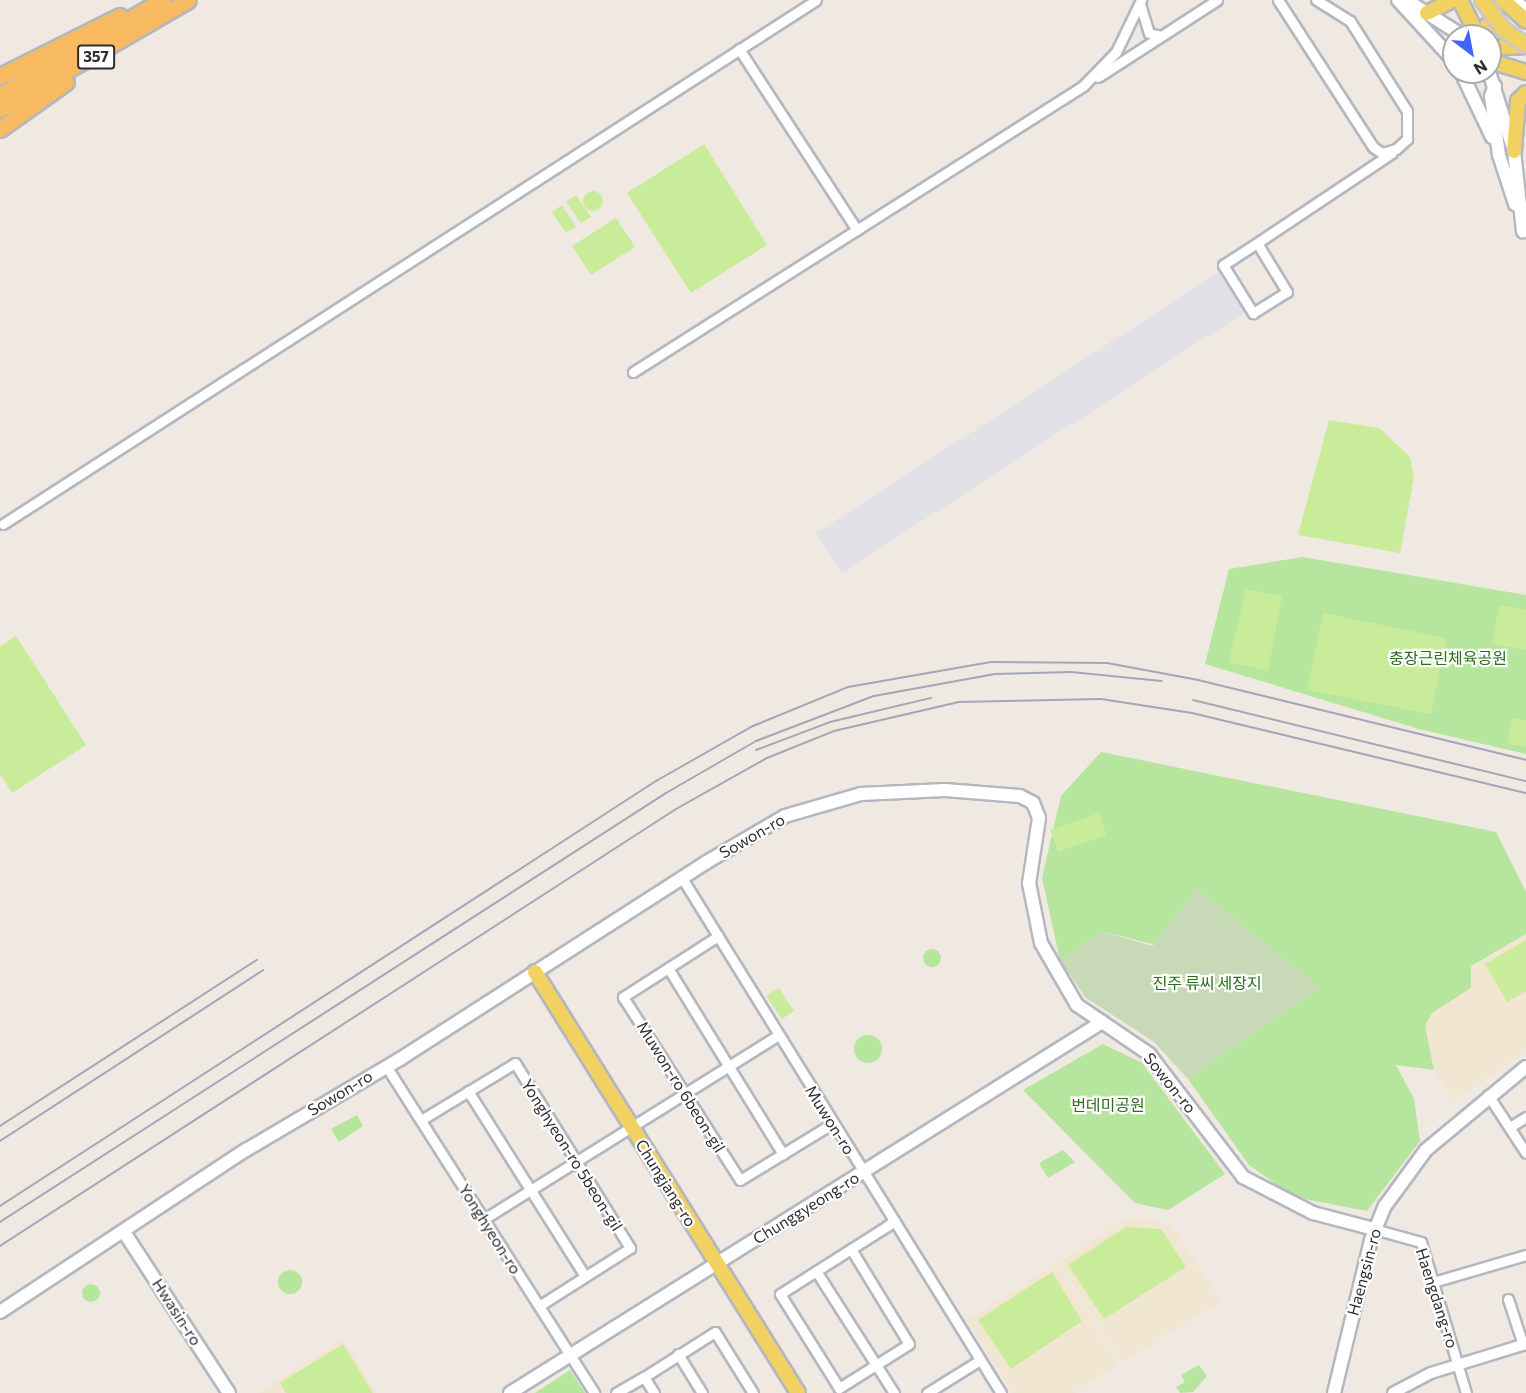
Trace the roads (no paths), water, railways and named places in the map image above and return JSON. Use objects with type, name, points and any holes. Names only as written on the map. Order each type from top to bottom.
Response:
[{"type":"highway","name":"357","points":[[0,109],[105,52],[188,0]]},
{"type":"highway","name":"357","points":[[0,95],[157,4]]},
{"type":"highway","points":[[0,76],[130,11],[157,4]]},
{"type":"highway","points":[[0,129],[105,52]]},
{"type":"main road","points":[[1398,0],[1442,48]]},
{"type":"main road","points":[[1404,0],[1444,24]]},
{"type":"main road","points":[[1404,0],[1442,30]]},
{"type":"main road","points":[[1427,13],[1453,0]]},
{"type":"main road","points":[[1460,0],[1475,24]]},
{"type":"main road","points":[[1481,0],[1481,24]]},
{"type":"main road","points":[[1481,0],[1503,29],[1526,45]]},
{"type":"main road","points":[[1489,0],[1496,15],[1489,24]]},
{"type":"main road","points":[[1503,0],[1526,21]]},
{"type":"main road","points":[[1502,47],[1526,45]]},
{"type":"main road","points":[[1502,65],[1526,72]]},
{"type":"main road","points":[[1466,84],[1499,155],[1525,236]]},
{"type":"main road","points":[[1495,86],[1491,96],[1499,155]]},
{"type":"main road","points":[[1495,86],[1514,151],[1525,236]]},
{"type":"main road","points":[[1514,151],[1518,101],[1526,93]]},
{"type":"main road","name":"Sowon-ro","points":[[0,1312],[246,1150],[386,1066],[682,878],[785,816],[861,794],[945,790],[1027,798],[1039,818],[1029,883],[1047,961],[1077,1005],[1149,1054],[1243,1177],[1313,1213],[1374,1229]]},
{"type":"main road","name":"Chungjang-ro","points":[[535,972],[798,1393]]},
{"type":"main road","name":"Chunggyeong-ro","points":[[510,1393],[1102,1022]]},
{"type":"main road","name":"Haengsin-ro","points":[[1334,1393],[1374,1229],[1404,1175],[1488,1095],[1526,1067]]},
{"type":"main road","name":"Hwasin-ro","points":[[124,1232],[229,1393]]},
{"type":"street","points":[[3,524],[816,0]]},
{"type":"street","points":[[633,372],[1217,0]]},
{"type":"street","points":[[1278,0],[1373,147],[1382,153],[1396,149]]},
{"type":"street","points":[[1257,243],[1287,292],[1253,313],[1223,265],[1396,149],[1407,139],[1407,111],[1350,21],[1316,0]]},
{"type":"street","points":[[1517,0],[1526,9]]},
{"type":"street","points":[[1140,2],[1149,33],[1161,36]]},
{"type":"street","points":[[1083,87],[1116,52],[1140,2]]},
{"type":"street","points":[[739,49],[857,230]]},
{"type":"street","name":"Muwon-ro","points":[[682,878],[862,1173],[1001,1393]]},
{"type":"street","name":"Muwon-ro 6beon-gil","points":[[718,936],[623,996],[740,1180],[833,1123]]},
{"type":"street","points":[[668,968],[783,1154]]},
{"type":"street","points":[[484,1219],[778,1035]]},
{"type":"street","name":"Yonghyeon-ro 5beon-gil","points":[[422,1120],[515,1063],[630,1248],[538,1306]]},
{"type":"street","name":"Yonghyeon-ro","points":[[386,1066],[594,1393]]},
{"type":"street","points":[[468,1091],[585,1276]]},
{"type":"street","points":[[1488,1095],[1526,1153]]},
{"type":"street","points":[[1510,1127],[1526,1118]]},
{"type":"street","points":[[851,1249],[909,1344],[839,1388],[780,1294],[894,1221]]},
{"type":"street","name":"Haengdang-ro","points":[[1374,1229],[1420,1242],[1458,1365]]},
{"type":"street","points":[[1433,1282],[1526,1255]]},
{"type":"street","points":[[816,1271],[894,1393]]},
{"type":"street","points":[[1508,1299],[1525,1345]]},
{"type":"street","points":[[616,1393],[715,1332],[753,1393]]},
{"type":"street","name":"Haengdang-ro","points":[[1393,1393],[1458,1365],[1525,1345]]},
{"type":"street","points":[[678,1354],[702,1393]]},
{"type":"street","points":[[927,1393],[980,1360]]},
{"type":"street","points":[[1458,1365],[1466,1393]]},
{"type":"street","points":[[644,1377],[654,1393]]},
{"type":"railway","points":[[0,1206],[656,781],[753,726],[848,687],[991,662],[1107,663],[1198,680],[1526,760]]},
{"type":"railway","points":[[0,1222],[666,793],[756,741],[874,696],[995,674],[1071,672],[1162,681]]},
{"type":"railway","points":[[756,750],[830,722],[931,698]]},
{"type":"railway","points":[[0,1246],[676,809],[767,758],[834,731],[959,702],[1101,699],[1192,713],[1526,793]]},
{"type":"railway","points":[[1193,700],[1526,781]]},
{"type":"railway","points":[[0,1126],[257,960]]},
{"type":"railway","points":[[0,1141],[263,970]]},
{"type":"park label","name":"충장근린체육공원","points":[[1448,658]]},
{"type":"park label","name":"진주 류씨 세장지","points":[[1207,983]]},
{"type":"park label","name":"번데미공원","points":[[1108,1105]]}]
